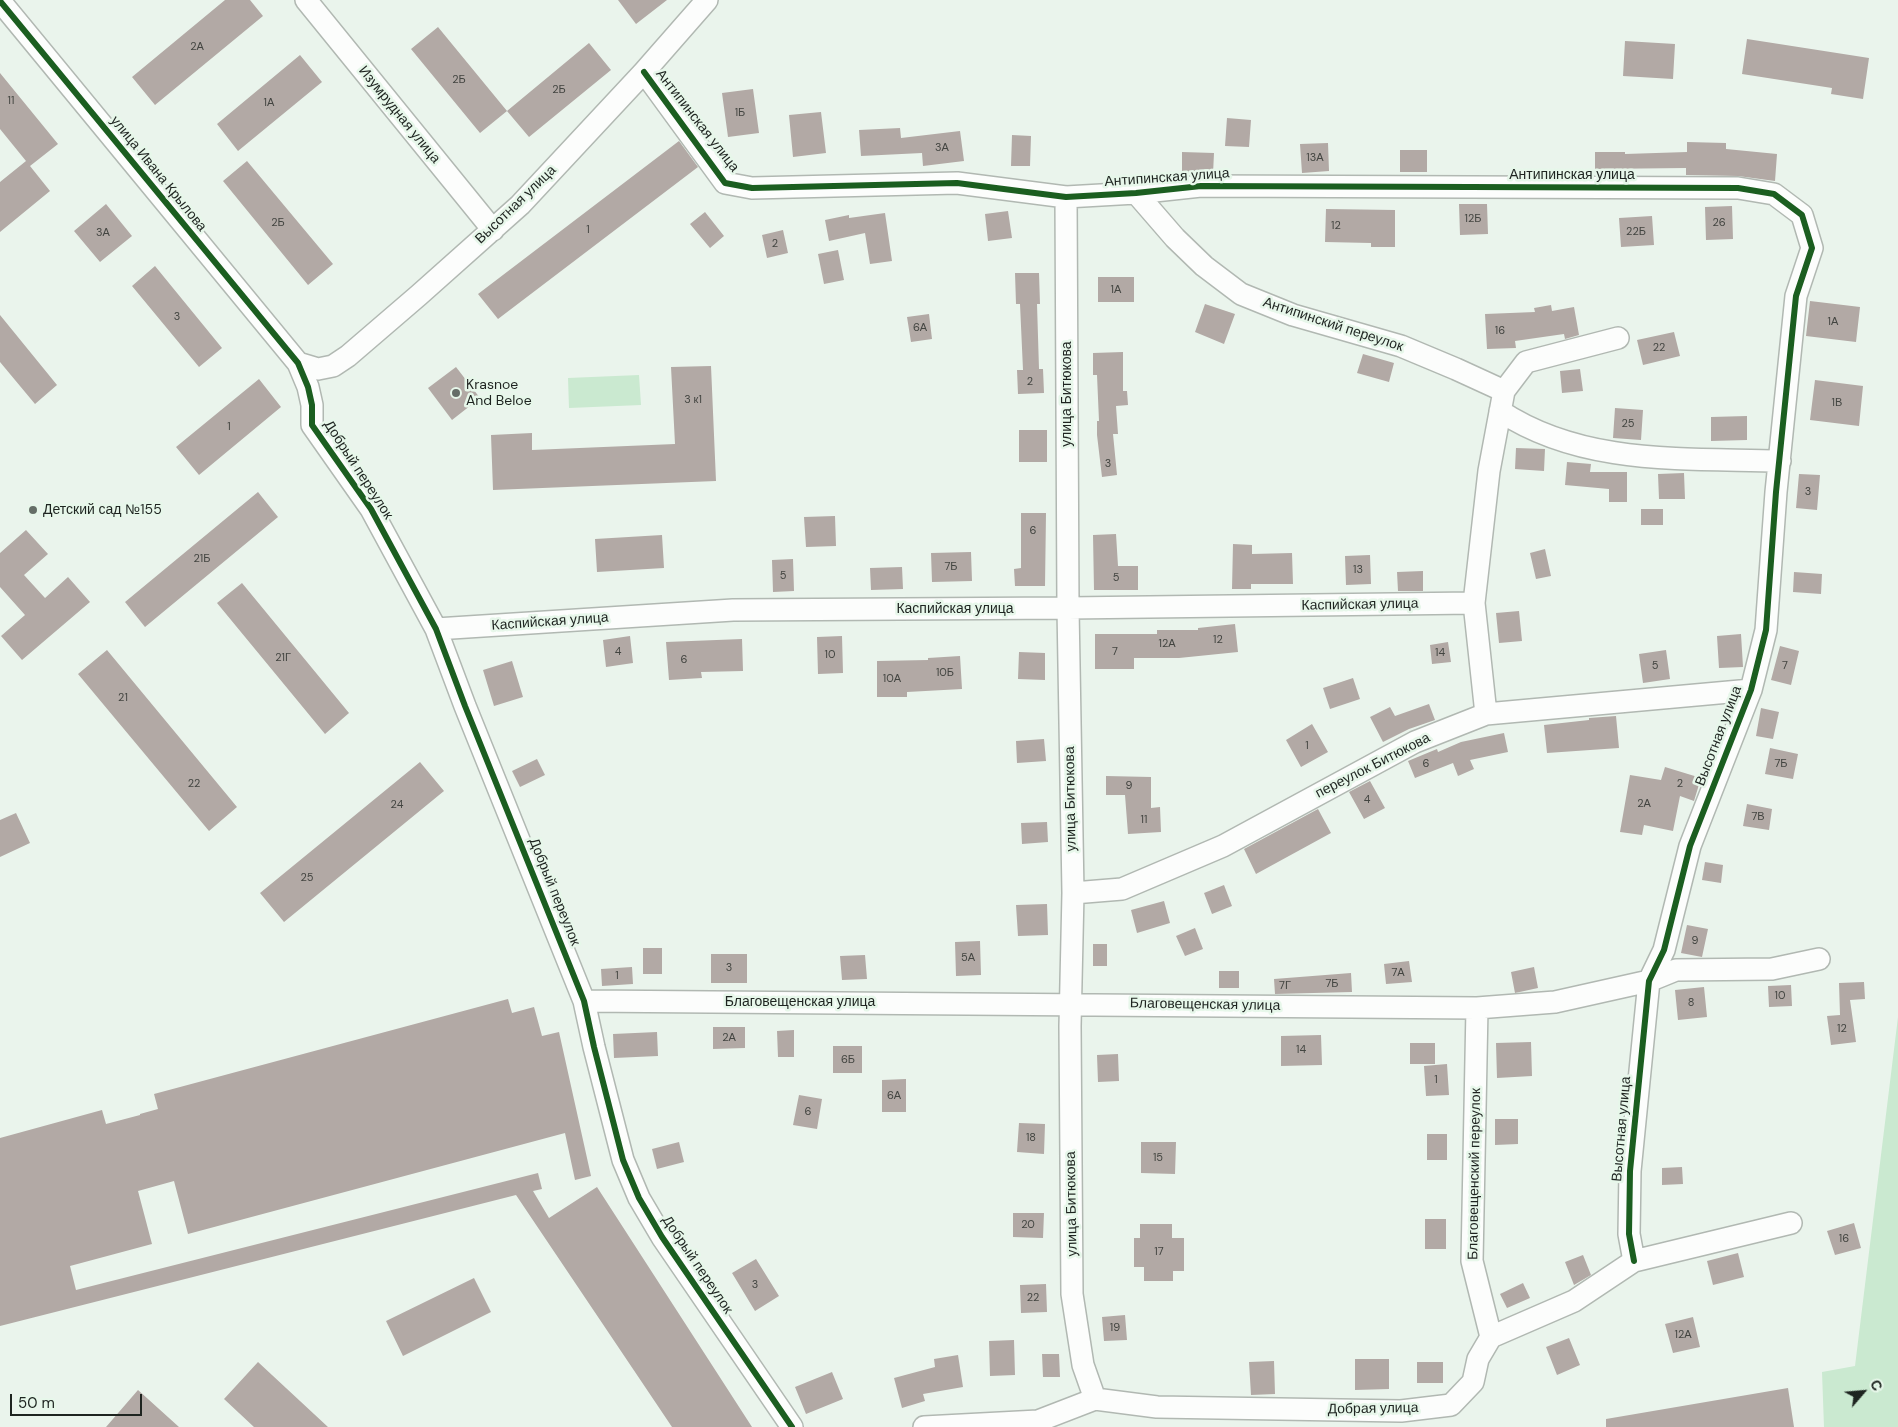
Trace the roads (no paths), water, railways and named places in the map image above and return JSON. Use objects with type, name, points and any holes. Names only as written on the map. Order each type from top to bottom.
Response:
[{"type":"street","name":"Изумрудная улица","points":[[306,0],[493,230]]},
{"type":"street","name":"Высотная улица","points":[[298,363],[318,369],[333,366],[348,356],[493,230],[520,204],[644,72],[707,0]]},
{"type":"street","name":"улица Ивана Крылова","points":[[0,1],[298,363]]},
{"type":"street","name":"Антипинская улица","points":[[644,72],[725,183],[752,188],[957,183],[1066,197],[1136,193],[1201,186],[1738,188],[1774,194],[1802,215]]},
{"type":"street","name":"Антипинский переулок","points":[[1136,193],[1175,238],[1204,266],[1241,294],[1292,315],[1401,346],[1456,369],[1502,401],[1517,422],[1543,434],[1598,451],[1642,457],[1780,461]]},
{"type":"street","name":"улица Битюкова","points":[[1066,197],[1068,608],[1073,893],[1071,1004],[1072,1294],[1083,1365],[1095,1399]]},
{"type":"street","name":"Высотная улица","points":[[1634,1261],[1629,1234],[1630,1171],[1648,981],[1664,950],[1690,846],[1751,690],[1766,630],[1776,492],[1796,296],[1812,248],[1802,215]]},
{"type":"street","points":[[1486,714],[1474,603],[1489,471],[1502,401],[1526,362],[1618,338]]},
{"type":"street","name":"Добрый переулок","points":[[298,363],[308,387],[312,406],[312,426],[371,509],[436,629],[465,706],[584,1001],[623,1160],[640,1198],[662,1237],[792,1427]]},
{"type":"street","name":"Каспийская улица","points":[[436,629],[733,610],[1474,603]]},
{"type":"street","name":"переулок Битюкова","points":[[1073,893],[1122,889],[1223,846],[1415,742],[1486,714],[1751,690]]},
{"type":"street","name":"Благовещенская улица","points":[[584,1001],[1477,1008],[1555,1002],[1648,981],[1676,970],[1772,969],[1819,959]]},
{"type":"street","name":"Благовещенский переулок","points":[[1477,1008],[1472,1261],[1491,1337]]},
{"type":"street","points":[[1491,1337],[1574,1302],[1634,1261],[1791,1223]]},
{"type":"street","name":"Добрая улица","points":[[924,1427],[1038,1421],[1095,1399],[1156,1407],[1401,1411],[1451,1405],[1472,1382],[1478,1359],[1491,1337]]},
{"type":"place","name":"Krasnoe And Beloe","points":[[456,393]]},
{"type":"place","name":"Детский сад №155","points":[[33,510]]}]
